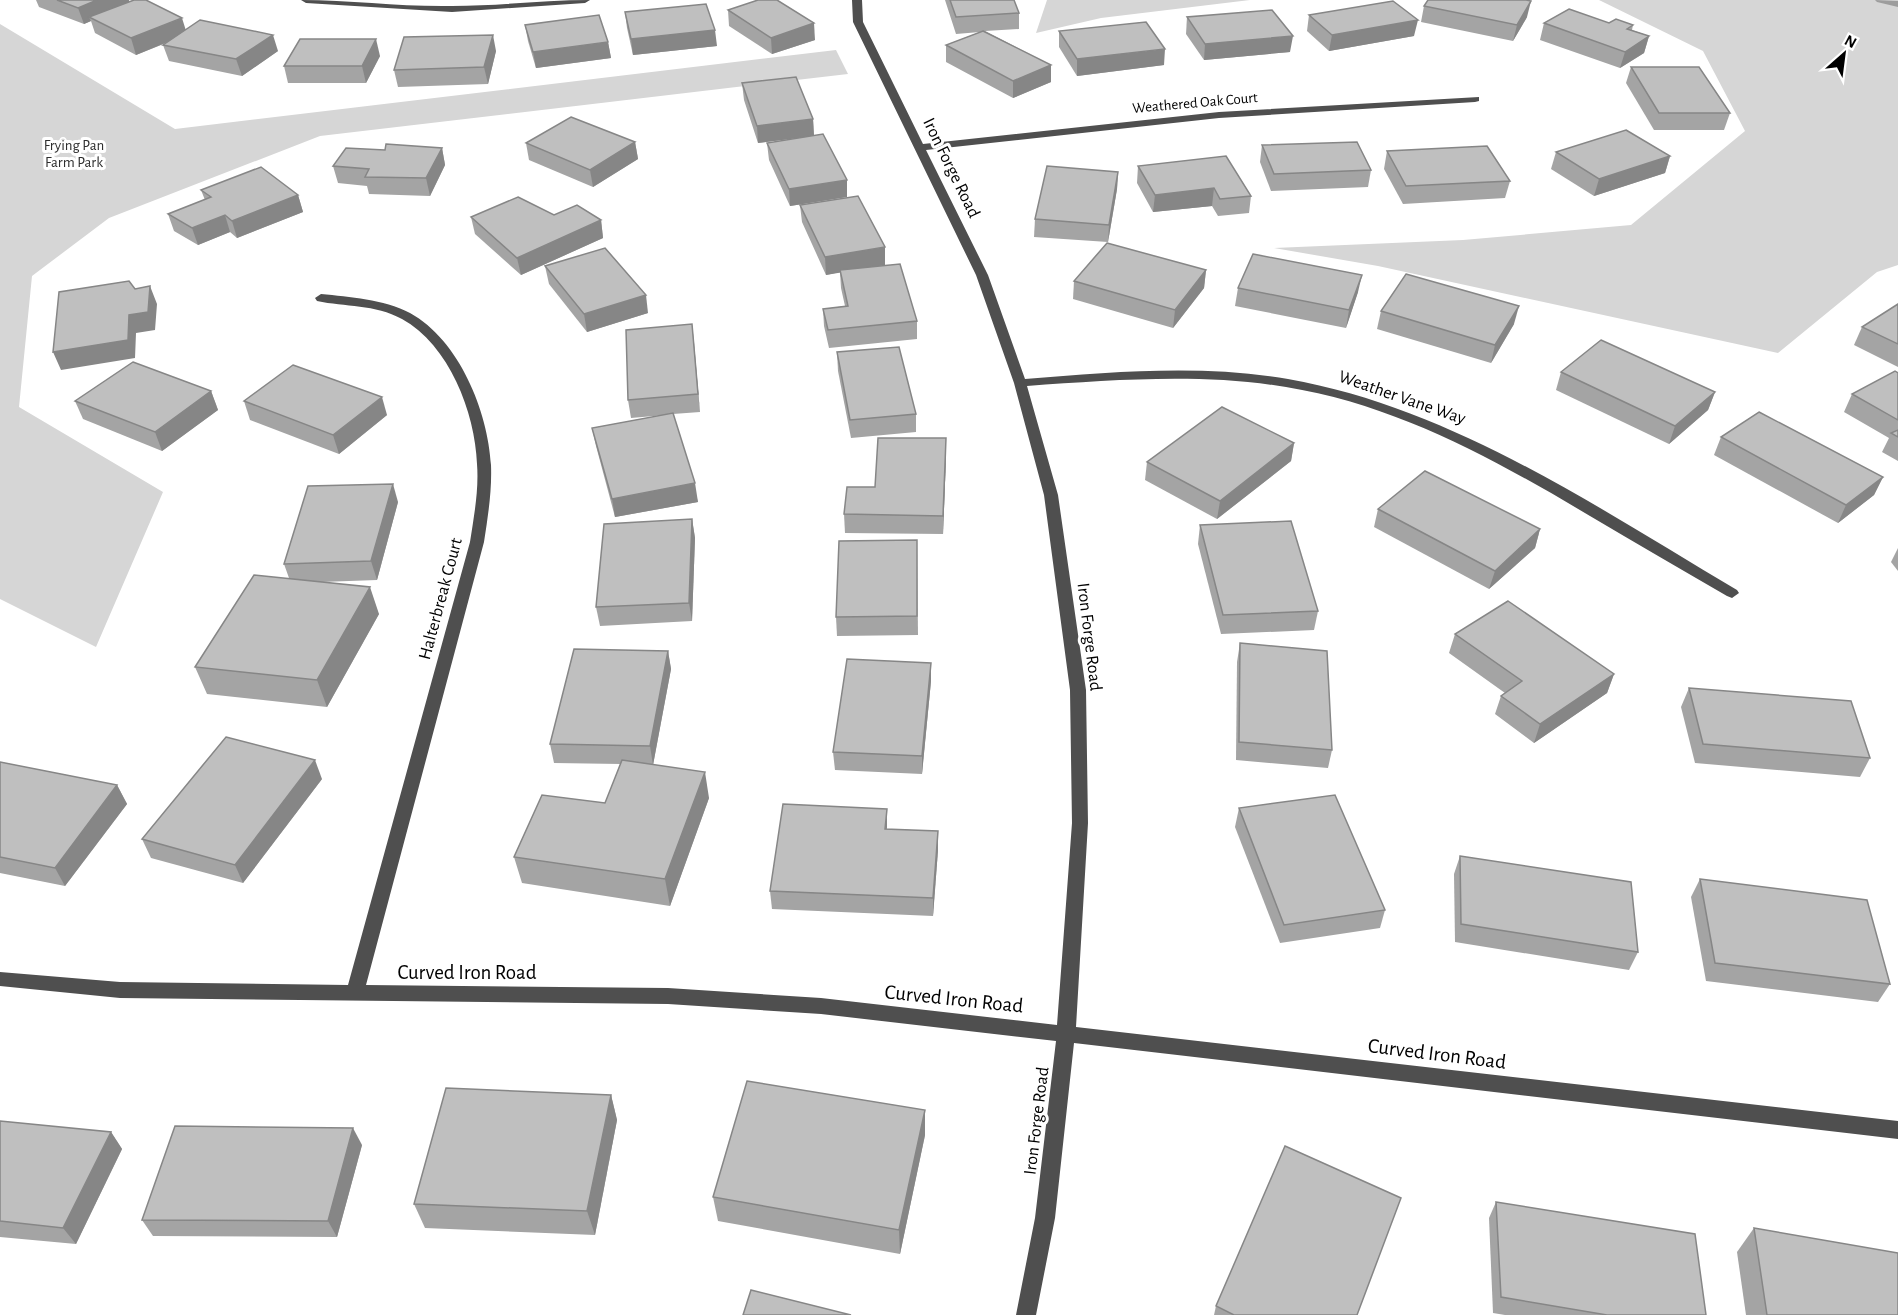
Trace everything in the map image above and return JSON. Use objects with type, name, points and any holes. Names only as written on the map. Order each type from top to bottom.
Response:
[{"type":"street","points":[[306,0],[452,9],[585,0]]},
{"type":"street","name":"Iron Forge Road","points":[[857,0],[858,22],[982,275],[1020,383],[1051,495],[1078,690],[1080,823],[1066,1034],[1045,1218],[1026,1315]]},
{"type":"street","name":"Weathered Oak Court","points":[[919,147],[1219,115],[1475,99]]},
{"type":"street","name":"Halterbreak Court","points":[[321,298],[352,300],[382,307],[407,317],[425,330],[442,348],[465,387],[483,450],[484,504],[477,542],[355,993]]},
{"type":"street","name":"Weather Vane Way","points":[[1020,383],[1155,374],[1239,376],[1322,389],[1376,404],[1430,423],[1479,446],[1732,593]]},
{"type":"street","name":"Curved Iron Road","points":[[0,979],[120,990],[668,996],[821,1006],[1898,1130]]},
{"type":"green space","points":[[1047,0],[1250,0],[1101,18],[1036,33]]},
{"type":"green space","points":[[1599,0],[1898,0],[1898,265],[1877,272],[1778,353],[1378,266],[1274,248],[1463,240],[1631,225],[1745,131],[1703,51]]},
{"type":"green space","name":"Frying Pan Farm Park","points":[[0,24],[175,129],[836,50],[848,74],[320,136],[109,218],[32,276],[19,407],[163,492],[96,647],[0,599]]},
{"type":"building","points":[[57,0],[97,0],[78,8]]},
{"type":"building","points":[[134,0],[146,0],[182,18],[131,38],[89,17]]},
{"type":"building","points":[[758,0],[777,0],[814,23],[771,38],[728,10]]},
{"type":"building","points":[[950,0],[1014,0],[1019,13],[956,17]]},
{"type":"building","points":[[1428,0],[1531,1],[1517,25],[1424,6]]},
{"type":"building","points":[[1393,1],[1418,20],[1332,35],[1309,15]]},
{"type":"building","points":[[706,4],[715,30],[631,39],[625,12]]},
{"type":"building","points":[[1569,9],[1609,23],[1616,19],[1633,25],[1627,29],[1649,36],[1625,52],[1544,23]]},
{"type":"building","points":[[1272,10],[1293,36],[1205,44],[1187,17]]},
{"type":"building","points":[[599,15],[608,42],[533,52],[525,25]]},
{"type":"building","points":[[200,20],[273,35],[236,59],[163,45]]},
{"type":"building","points":[[1146,22],[1165,49],[1077,59],[1059,31]]},
{"type":"building","points":[[983,31],[1051,65],[1013,81],[946,45]]},
{"type":"building","points":[[493,35],[484,67],[394,70],[404,37]]},
{"type":"building","points":[[300,39],[376,39],[362,66],[284,66]]},
{"type":"building","points":[[1631,67],[1699,67],[1730,113],[1659,113]]},
{"type":"building","points":[[796,77],[813,119],[757,126],[742,83]]},
{"type":"building","points":[[571,117],[635,142],[590,170],[526,143]]},
{"type":"building","points":[[1626,130],[1670,156],[1599,179],[1556,152]]},
{"type":"building","points":[[823,134],[847,180],[789,189],[767,143]]},
{"type":"building","points":[[1357,142],[1371,170],[1274,174],[1262,145]]},
{"type":"building","points":[[386,144],[442,148],[426,178],[365,177],[369,169],[333,166],[346,148],[385,150]]},
{"type":"building","points":[[1487,146],[1510,181],[1406,186],[1387,151]]},
{"type":"building","points":[[1226,156],[1251,196],[1220,199],[1214,188],[1155,195],[1138,166]]},
{"type":"building","points":[[1047,166],[1118,172],[1109,225],[1035,219]]},
{"type":"building","points":[[261,167],[298,195],[232,221],[225,215],[192,228],[168,214],[211,197],[201,190]]},
{"type":"building","points":[[858,196],[885,247],[825,257],[800,205]]},
{"type":"building","points":[[518,197],[554,215],[577,205],[601,220],[517,258],[471,217]]},
{"type":"building","points":[[1107,243],[1206,270],[1175,310],[1074,281]]},
{"type":"building","points":[[605,248],[646,295],[584,314],[545,266]]},
{"type":"building","points":[[1253,254],[1362,275],[1349,310],[1238,288]]},
{"type":"building","points":[[900,264],[917,321],[828,330],[823,309],[848,306],[840,270]]},
{"type":"building","points":[[1406,274],[1519,306],[1495,345],[1381,311]]},
{"type":"building","points":[[129,281],[135,289],[150,286],[148,312],[129,315],[128,340],[53,352],[59,292]]},
{"type":"building","points":[[1898,304],[1898,344],[1862,327]]},
{"type":"building","points":[[692,324],[698,394],[628,400],[626,330]]},
{"type":"building","points":[[1601,340],[1715,392],[1675,426],[1561,372]]},
{"type":"building","points":[[899,347],[916,414],[850,420],[837,352]]},
{"type":"building","points":[[133,362],[211,391],[155,432],[75,401]]},
{"type":"building","points":[[293,365],[382,397],[333,435],[244,401]]},
{"type":"building","points":[[1895,371],[1898,373],[1898,420],[1852,394]]},
{"type":"building","points":[[1222,407],[1294,443],[1220,501],[1147,462]]},
{"type":"building","points":[[1759,412],[1883,477],[1846,505],[1721,437]]},
{"type":"building","points":[[673,413],[695,483],[612,499],[592,428]]},
{"type":"building","points":[[1898,430],[1898,437],[1891,433]]},
{"type":"building","points":[[878,438],[946,438],[943,516],[844,514],[847,487],[875,487]]},
{"type":"building","points":[[1425,471],[1540,529],[1495,571],[1378,509]]},
{"type":"building","points":[[393,484],[371,561],[284,564],[308,486]]},
{"type":"building","points":[[692,519],[689,603],[596,607],[604,524]]},
{"type":"building","points":[[1291,521],[1318,611],[1223,615],[1200,525]]},
{"type":"building","points":[[917,540],[917,616],[836,617],[839,541]]},
{"type":"building","points":[[254,575],[370,587],[317,680],[195,667]]},
{"type":"building","points":[[1508,601],[1614,674],[1540,724],[1501,696],[1522,681],[1455,634]]},
{"type":"building","points":[[1240,643],[1327,651],[1332,750],[1239,742]]},
{"type":"building","points":[[574,649],[668,651],[650,746],[550,744]]},
{"type":"building","points":[[847,659],[931,663],[922,756],[833,752]]},
{"type":"building","points":[[1689,688],[1851,701],[1870,758],[1703,744]]},
{"type":"building","points":[[226,737],[315,760],[235,865],[142,839]]},
{"type":"building","points":[[622,760],[705,772],[665,879],[514,857],[542,795],[605,803]]},
{"type":"building","points":[[0,762],[117,785],[55,868],[0,857]]},
{"type":"building","points":[[1335,795],[1385,910],[1284,925],[1239,808]]},
{"type":"building","points":[[783,804],[887,809],[885,829],[938,831],[933,898],[770,891]]},
{"type":"building","points":[[1460,856],[1631,882],[1638,952],[1461,924]]},
{"type":"building","points":[[1700,879],[1867,900],[1890,984],[1715,963]]},
{"type":"building","points":[[747,1081],[925,1110],[899,1230],[713,1197]]},
{"type":"building","points":[[446,1088],[611,1095],[587,1211],[414,1204]]},
{"type":"building","points":[[0,1121],[111,1132],[63,1228],[0,1221]]},
{"type":"building","points":[[175,1126],[353,1128],[328,1221],[142,1220]]},
{"type":"building","points":[[1285,1146],[1401,1198],[1357,1315],[1234,1315],[1216,1306]]},
{"type":"building","points":[[1496,1202],[1695,1234],[1706,1315],[1607,1315],[1501,1297]]},
{"type":"building","points":[[1754,1228],[1898,1253],[1898,1315],[1767,1315]]},
{"type":"building","points":[[751,1290],[851,1315],[743,1315]]},
{"type":"waterway","points":[[1880,0],[1898,4]]}]
